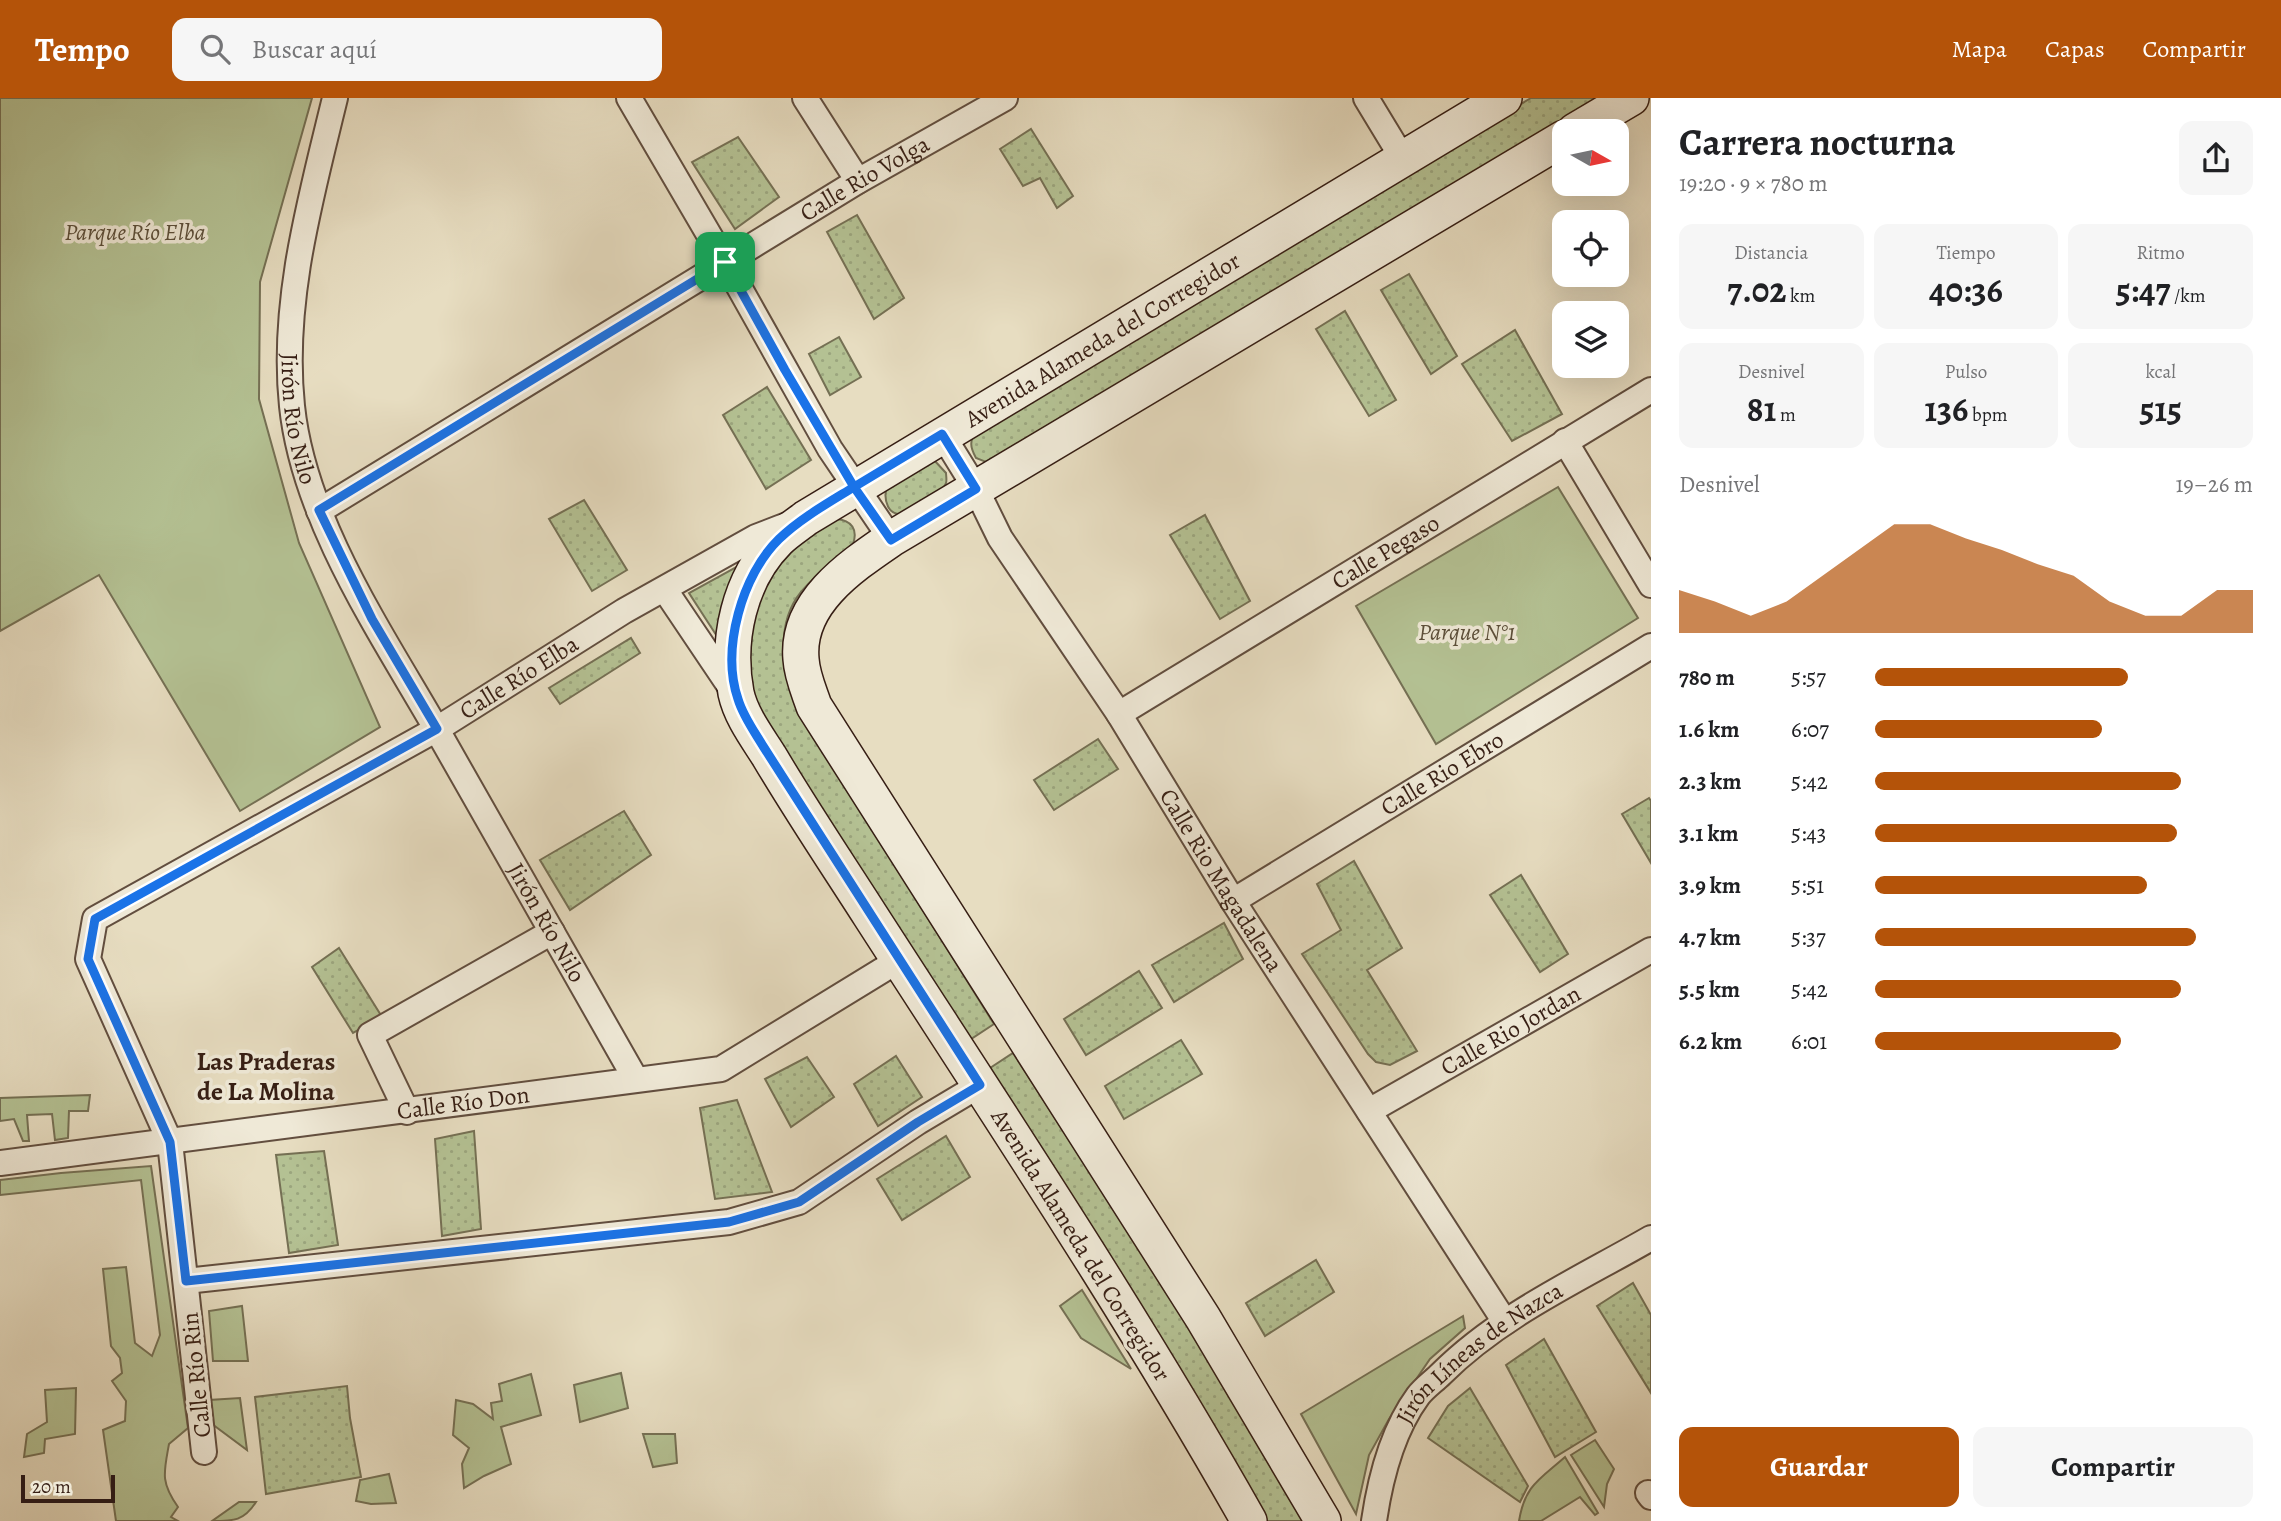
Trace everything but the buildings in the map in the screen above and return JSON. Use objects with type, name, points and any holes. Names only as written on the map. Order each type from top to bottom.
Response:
[{"type":"main road","name":"Avenida Alameda del Corregidor","points":[[1248,1521],[1201,1436],[745,716],[737,697],[733,671],[734,635],[742,598],[755,571],[778,541],[806,518],[1504,98]]},
{"type":"main road","points":[[1595,119],[1631,98]]},
{"type":"main road","points":[[1323,1521],[1203,1318],[814,706],[804,680],[802,633],[812,609],[831,586],[860,561],[891,540],[1552,145]]},
{"type":"street","name":"Jirón Río Nilo","points":[[335,98],[314,187],[292,301],[289,355],[292,405],[300,455],[319,510],[372,619],[635,1078]]},
{"type":"street","points":[[629,98],[725,262],[791,382],[854,487],[891,540]]},
{"type":"street","points":[[805,98],[858,181]]},
{"type":"street","name":"Calle Rio Volga","points":[[319,510],[858,181],[1005,98]]},
{"type":"street","points":[[1366,98],[1403,159]]},
{"type":"street","name":"Calle Pegaso","points":[[1119,714],[1651,390]]},
{"type":"street","name":"Calle Rio Magadalena","points":[[942,434],[976,489],[1000,538],[1119,714],[1233,901],[1505,1322]]},
{"type":"street","points":[[1565,441],[1651,585]]},
{"type":"street","name":"Calle Río Elba","points":[[92,938],[95,919],[437,729],[603,623],[757,537],[806,518]]},
{"type":"street","points":[[665,590],[737,697]]},
{"type":"street","name":"Calle Rio Ebro","points":[[1233,901],[1651,646]]},
{"type":"street","points":[[407,1112],[370,1035],[552,932]]},
{"type":"street","name":"Calle Río Rin","points":[[92,938],[88,959],[170,1142],[204,1452]]},
{"type":"street","name":"Calle Rio Jordan","points":[[1368,1111],[1651,950]]},
{"type":"street","name":"Calle Río Don","points":[[0,1163],[407,1112],[635,1078],[721,1069],[899,960]]},
{"type":"street","points":[[186,1281],[729,1222],[799,1202],[918,1122],[980,1085]]},
{"type":"street","name":"Jirón Líneas de Nazca","points":[[1374,1521],[1379,1484],[1396,1438],[1418,1396],[1461,1354],[1505,1322],[1651,1238]]},
{"type":"green space","name":"Parque Río Elba","points":[[0,98],[312,98],[260,282],[259,399],[299,543],[380,727],[240,811],[99,575],[0,631]]},
{"type":"green space","points":[[1531,98],[1600,98],[1565,119],[1552,119],[1552,126],[986,462],[976,458],[971,444],[977,430]]},
{"type":"green space","points":[[1031,129],[1073,196],[1057,208],[1040,178],[1023,186],[1000,149]]},
{"type":"green space","points":[[738,137],[779,197],[735,229],[692,162]]},
{"type":"green space","points":[[857,215],[904,298],[874,319],[827,232]]},
{"type":"green space","points":[[1409,274],[1457,356],[1431,374],[1381,290]]},
{"type":"green space","points":[[1345,311],[1396,400],[1369,416],[1316,329]]},
{"type":"green space","points":[[1515,330],[1562,414],[1512,441],[1462,364]]},
{"type":"green space","points":[[839,337],[861,377],[830,395],[809,354]]},
{"type":"green space","points":[[767,387],[811,460],[766,489],[723,415]]},
{"type":"green space","points":[[934,460],[946,473],[944,487],[907,513],[900,514],[891,510],[886,502],[887,485]]},
{"type":"green space","name":"Parque N°1","points":[[1558,487],[1638,618],[1436,744],[1356,606]]},
{"type":"green space","points":[[584,500],[627,570],[592,591],[549,519]]},
{"type":"green space","points":[[1205,515],[1250,601],[1220,619],[1170,535]]},
{"type":"green space","points":[[836,519],[850,524],[854,530],[853,544],[807,585],[793,605],[787,618],[785,633],[787,677],[795,705],[994,1024],[968,1041],[758,710],[749,679],[752,611],[769,575],[792,547]]},
{"type":"green space","points":[[749,560],[722,644],[689,593]]},
{"type":"green space","points":[[631,638],[640,653],[560,704],[549,688]]},
{"type":"green space","points":[[1098,739],[1118,769],[1054,810],[1034,780]]},
{"type":"green space","points":[[1649,798],[1651,801],[1651,863],[1622,814]]},
{"type":"green space","points":[[624,811],[651,855],[570,910],[540,860]]},
{"type":"green space","points":[[1354,861],[1402,948],[1367,970],[1417,1051],[1390,1065],[1376,1062],[1368,1054],[1302,954],[1341,930],[1317,884]]},
{"type":"green space","points":[[1521,875],[1568,954],[1540,972],[1490,895]]},
{"type":"green space","points":[[1224,923],[1243,959],[1174,1002],[1152,965]]},
{"type":"green space","points":[[339,948],[382,1017],[353,1033],[312,967]]},
{"type":"green space","points":[[1139,971],[1162,1008],[1086,1055],[1064,1019]]},
{"type":"green space","points":[[1181,1040],[1202,1074],[1124,1119],[1105,1086]]},
{"type":"green space","points":[[1013,1053],[1179,1310],[1308,1521],[1266,1521],[987,1070]]},
{"type":"green space","points":[[896,1056],[922,1097],[878,1126],[854,1084]]},
{"type":"green space","points":[[807,1057],[834,1097],[791,1127],[765,1079]]},
{"type":"green space","points":[[90,1095],[88,1111],[69,1111],[68,1138],[55,1140],[52,1114],[27,1115],[29,1141],[23,1141],[14,1119],[0,1121],[0,1098]]},
{"type":"green space","points":[[737,1100],[772,1192],[715,1199],[700,1108]]},
{"type":"green space","points":[[474,1131],[481,1229],[442,1236],[435,1139]]},
{"type":"green space","points":[[946,1136],[970,1177],[902,1220],[877,1179]]},
{"type":"green space","points":[[324,1151],[338,1245],[289,1253],[276,1155]]},
{"type":"green space","points":[[151,1166],[188,1428],[169,1444],[165,1470],[168,1491],[178,1507],[171,1517],[178,1521],[116,1521],[103,1430],[125,1421],[126,1401],[112,1381],[122,1373],[120,1358],[111,1346],[103,1269],[126,1267],[135,1343],[152,1356],[160,1335],[141,1180],[0,1195],[0,1180]]},
{"type":"green space","points":[[1316,1260],[1334,1292],[1265,1336],[1246,1303]]},
{"type":"green space","points":[[1633,1283],[1651,1315],[1651,1393],[1597,1306]]},
{"type":"green space","points":[[1082,1290],[1131,1369],[1081,1338],[1060,1306]]},
{"type":"green space","points":[[242,1306],[248,1361],[213,1361],[209,1311]]},
{"type":"green space","points":[[1463,1316],[1465,1328],[1430,1359],[1389,1419],[1369,1455],[1356,1514],[1301,1414]]},
{"type":"green space","points":[[1544,1339],[1596,1432],[1555,1457],[1506,1365]]},
{"type":"green space","points":[[621,1373],[628,1408],[580,1422],[574,1385]]},
{"type":"green space","points":[[531,1374],[541,1415],[501,1427],[511,1464],[464,1488],[462,1464],[469,1448],[453,1435],[456,1400],[473,1404],[493,1419],[491,1403],[502,1401],[499,1384]]},
{"type":"green space","points":[[347,1386],[361,1477],[266,1494],[255,1397]]},
{"type":"green space","points":[[76,1388],[75,1434],[45,1439],[44,1453],[24,1457],[27,1434],[47,1422],[45,1390]]},
{"type":"green space","points":[[1470,1388],[1528,1486],[1520,1502],[1428,1438],[1448,1406]]},
{"type":"green space","points":[[240,1398],[247,1450],[208,1421],[209,1400]]},
{"type":"green space","points":[[643,1434],[675,1434],[677,1463],[653,1467]]},
{"type":"green space","points":[[1595,1440],[1614,1469],[1607,1484],[1604,1507],[1571,1455]]},
{"type":"green space","points":[[1565,1457],[1598,1513],[1595,1515],[1580,1497],[1541,1521],[1519,1521],[1525,1499],[1534,1484]]},
{"type":"green space","points":[[389,1474],[396,1503],[371,1504],[356,1501],[360,1480]]},
{"type":"green space","points":[[239,1502],[256,1502],[238,1519],[212,1521]]},
{"type":"district","name":"Las Praderas de La Molina","points":[[266,1076]]},
{"type":"route","points":[[725,262],[319,510],[372,619],[437,729],[95,919],[88,959],[170,1142],[186,1281],[729,1222],[799,1202],[918,1122],[980,1085],[745,716],[737,697],[733,671],[734,635],[742,598],[755,571],[778,541],[806,518],[854,487],[891,540],[976,489],[942,434],[854,487],[725,262]]}]
